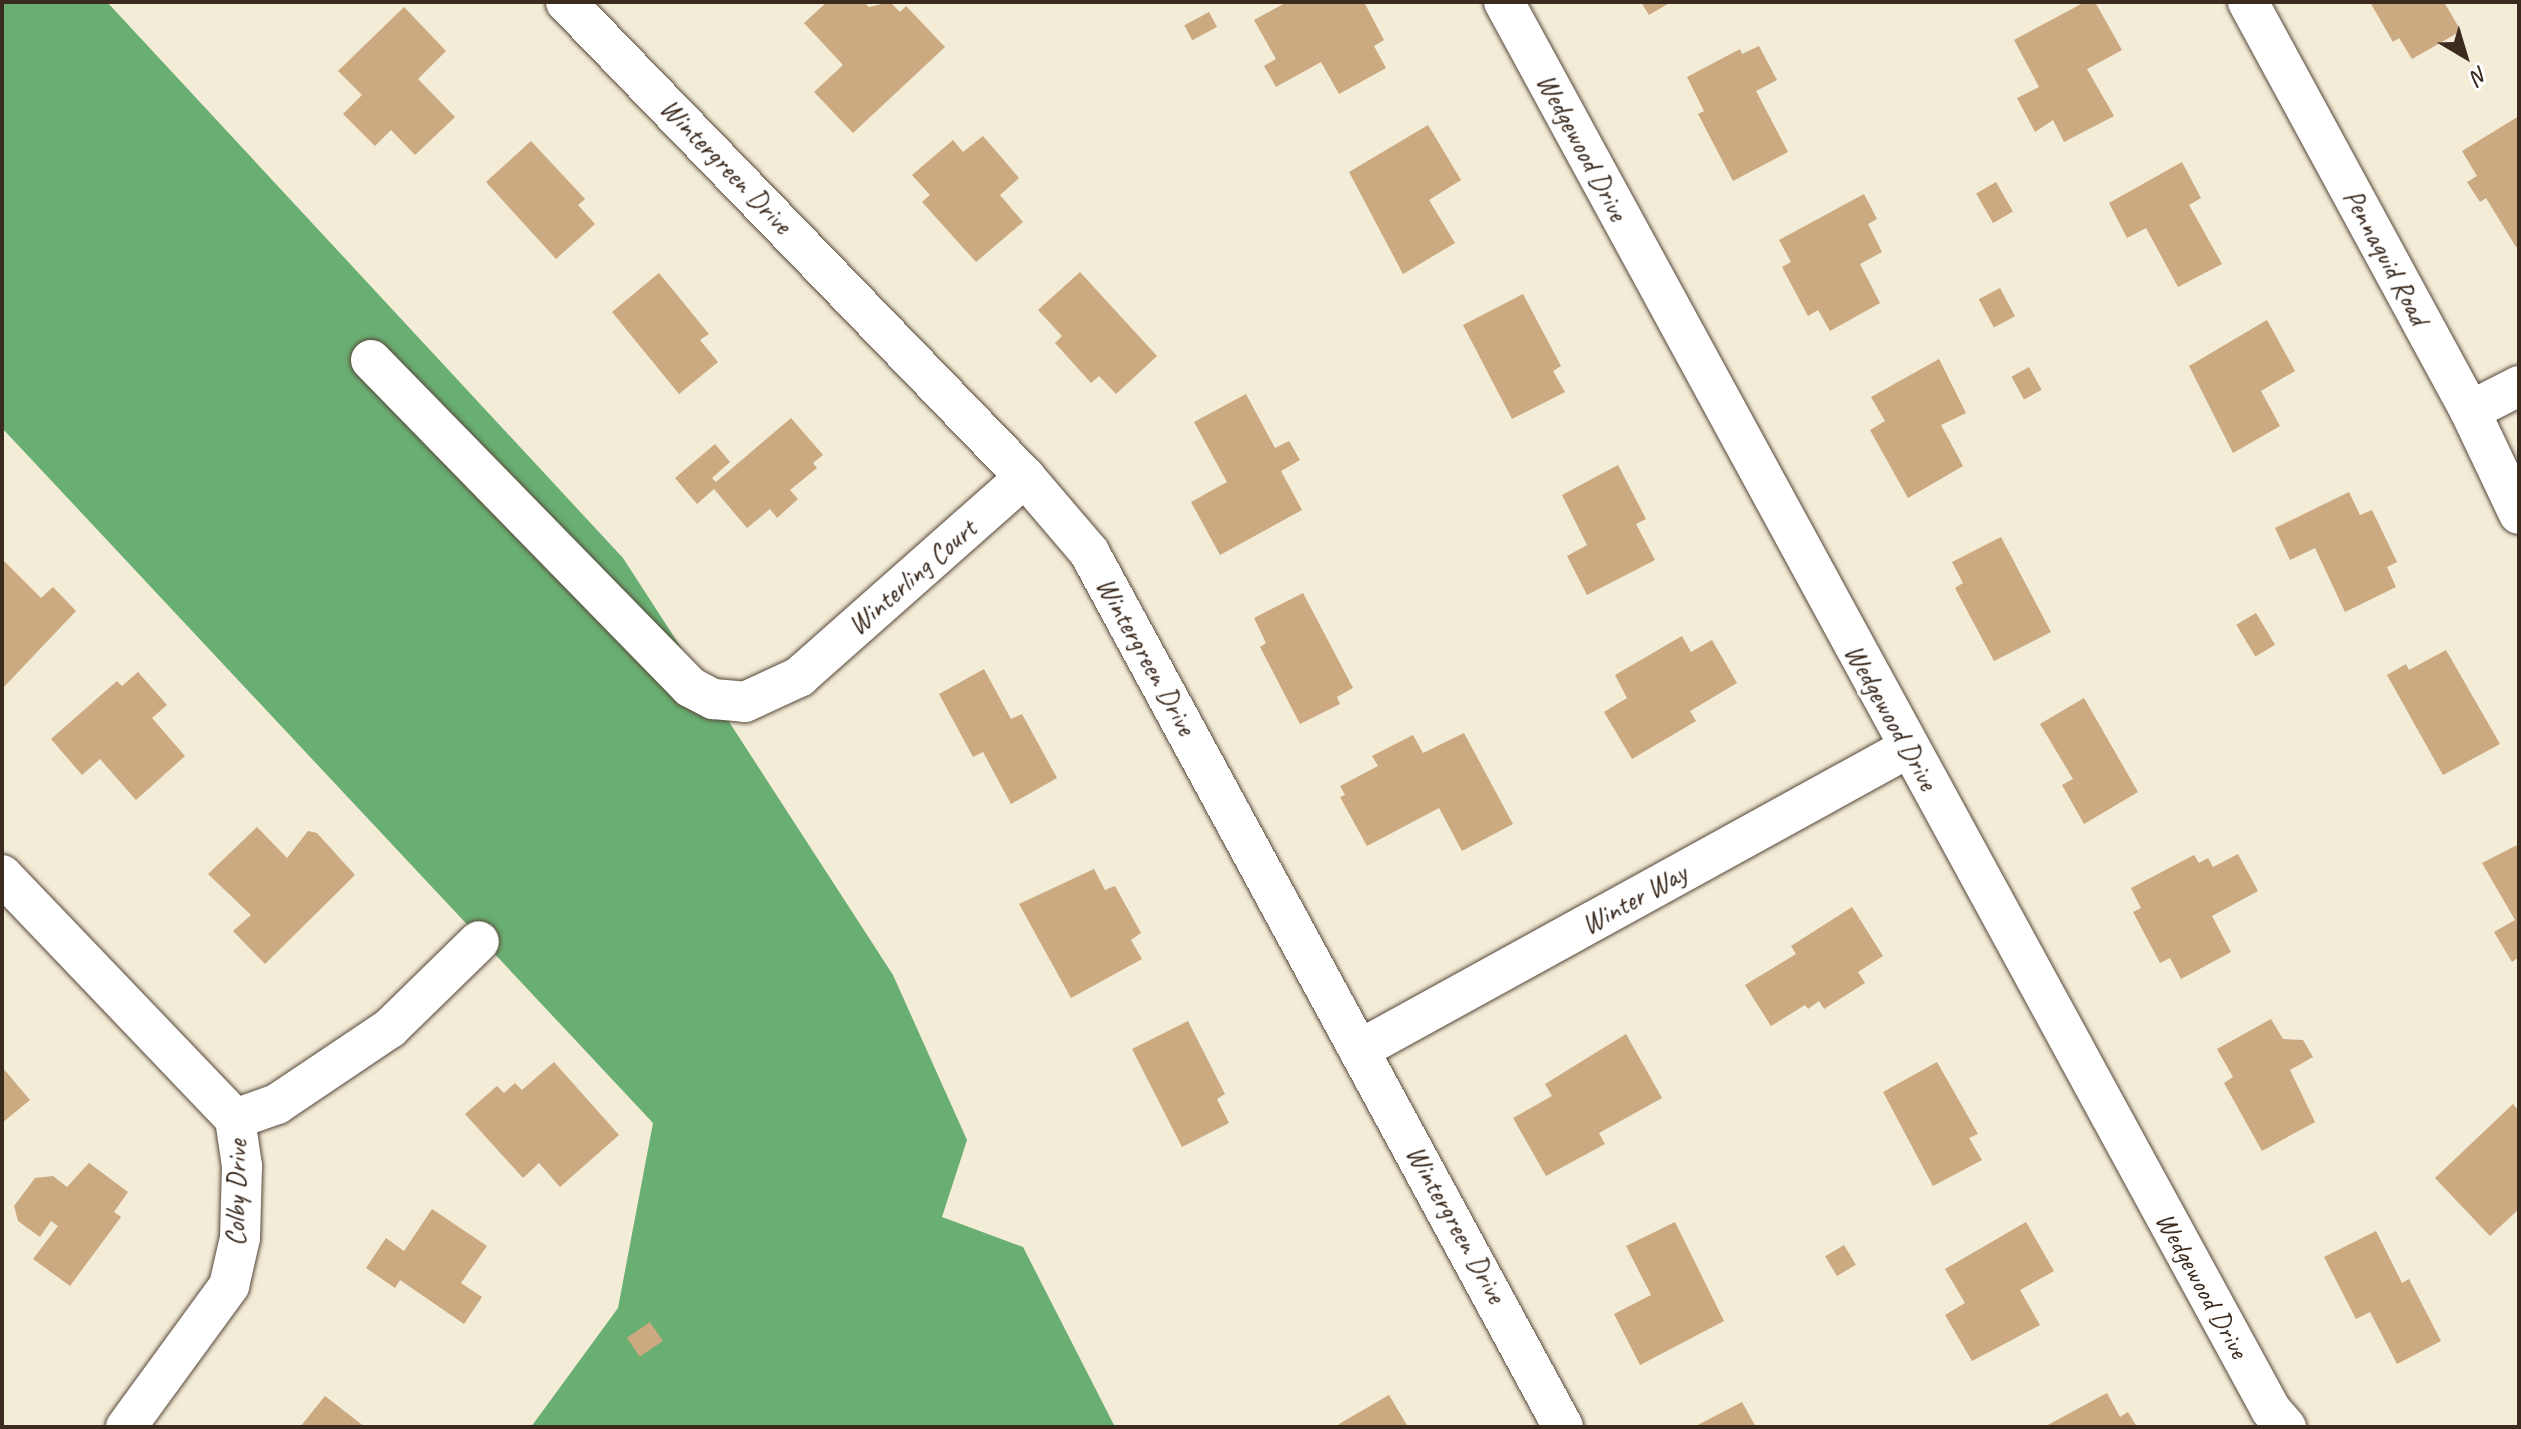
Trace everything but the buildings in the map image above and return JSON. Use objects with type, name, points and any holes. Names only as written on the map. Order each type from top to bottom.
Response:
[{"type":"street","name":"Wintergreen Drive","points":[[566,2],[1025,477],[1089,552],[1563,1427]]},
{"type":"street","name":"Wedgewood Drive","points":[[1504,2],[2271,1410],[2286,1427]]},
{"type":"street","name":"Pennaquid Road","points":[[2248,2],[2470,411],[2519,514]]},
{"type":"street","name":"Winterling Court","points":[[371,360],[690,687],[713,699],[745,702],[799,677],[1025,477]]},
{"type":"street","points":[[2470,411],[2519,386]]},
{"type":"street","name":"Winter Way","points":[[1359,1050],[1908,748]]},
{"type":"street","name":"Colby Drive","points":[[2,875],[235,1119],[242,1166],[240,1238],[229,1286],[126,1427]]},
{"type":"street","points":[[235,1119],[277,1104],[390,1028],[479,941]]},
{"type":"green space","points":[[2,2],[107,2],[623,558],[893,975],[967,1140],[942,1217],[1023,1247],[1115,1427],[531,1427],[618,1308],[653,1123],[2,428]]}]
